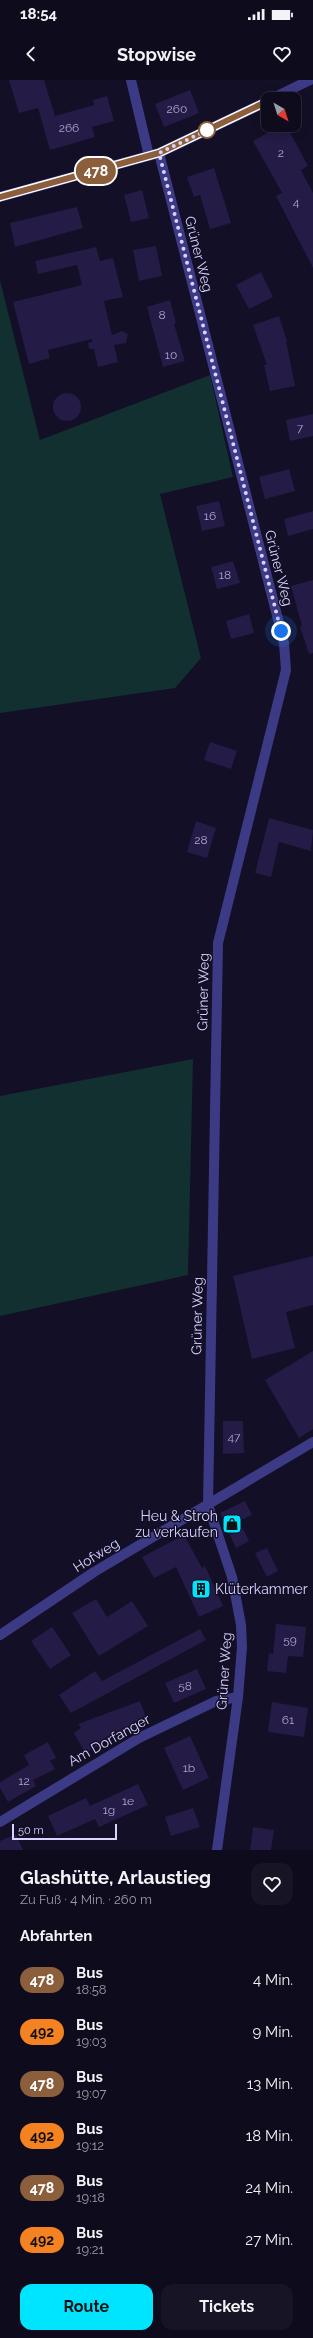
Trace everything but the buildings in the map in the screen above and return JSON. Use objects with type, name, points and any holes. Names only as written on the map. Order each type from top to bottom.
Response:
[{"type":"street","points":[[131,80],[149,156]]},
{"type":"street","points":[[285,92],[310,80]]},
{"type":"street","points":[[0,197],[159,153],[261,104]]},
{"type":"street","name":"Grüner Weg","points":[[159,153],[283,637],[286,670],[218,943],[208,1505],[232,1577],[239,1612],[242,1648],[238,1697],[217,1850]]},
{"type":"street","name":"Hofweg","points":[[0,1635],[94,1572],[313,1442]]},
{"type":"street","name":"Am Dorfanger","points":[[0,1822],[91,1765],[139,1738],[216,1701],[238,1697]]},
{"type":"green space","points":[[0,280],[40,440],[210,375],[233,477],[160,494],[201,658],[175,688],[0,713]]},
{"type":"green space","points":[[193,1059],[188,1275],[0,1316],[0,1096]]},
{"type":"bus line","name":"478","points":[[0,197],[159,153],[261,104]]},
{"type":"place","name":"Heu & Stroh zu verkaufen","points":[[232,1524]]},
{"type":"place","name":"Klüterkammer","points":[[201,1589]]},
{"type":"route","points":[[207,130],[210,129],[159,153],[281,631]]}]
